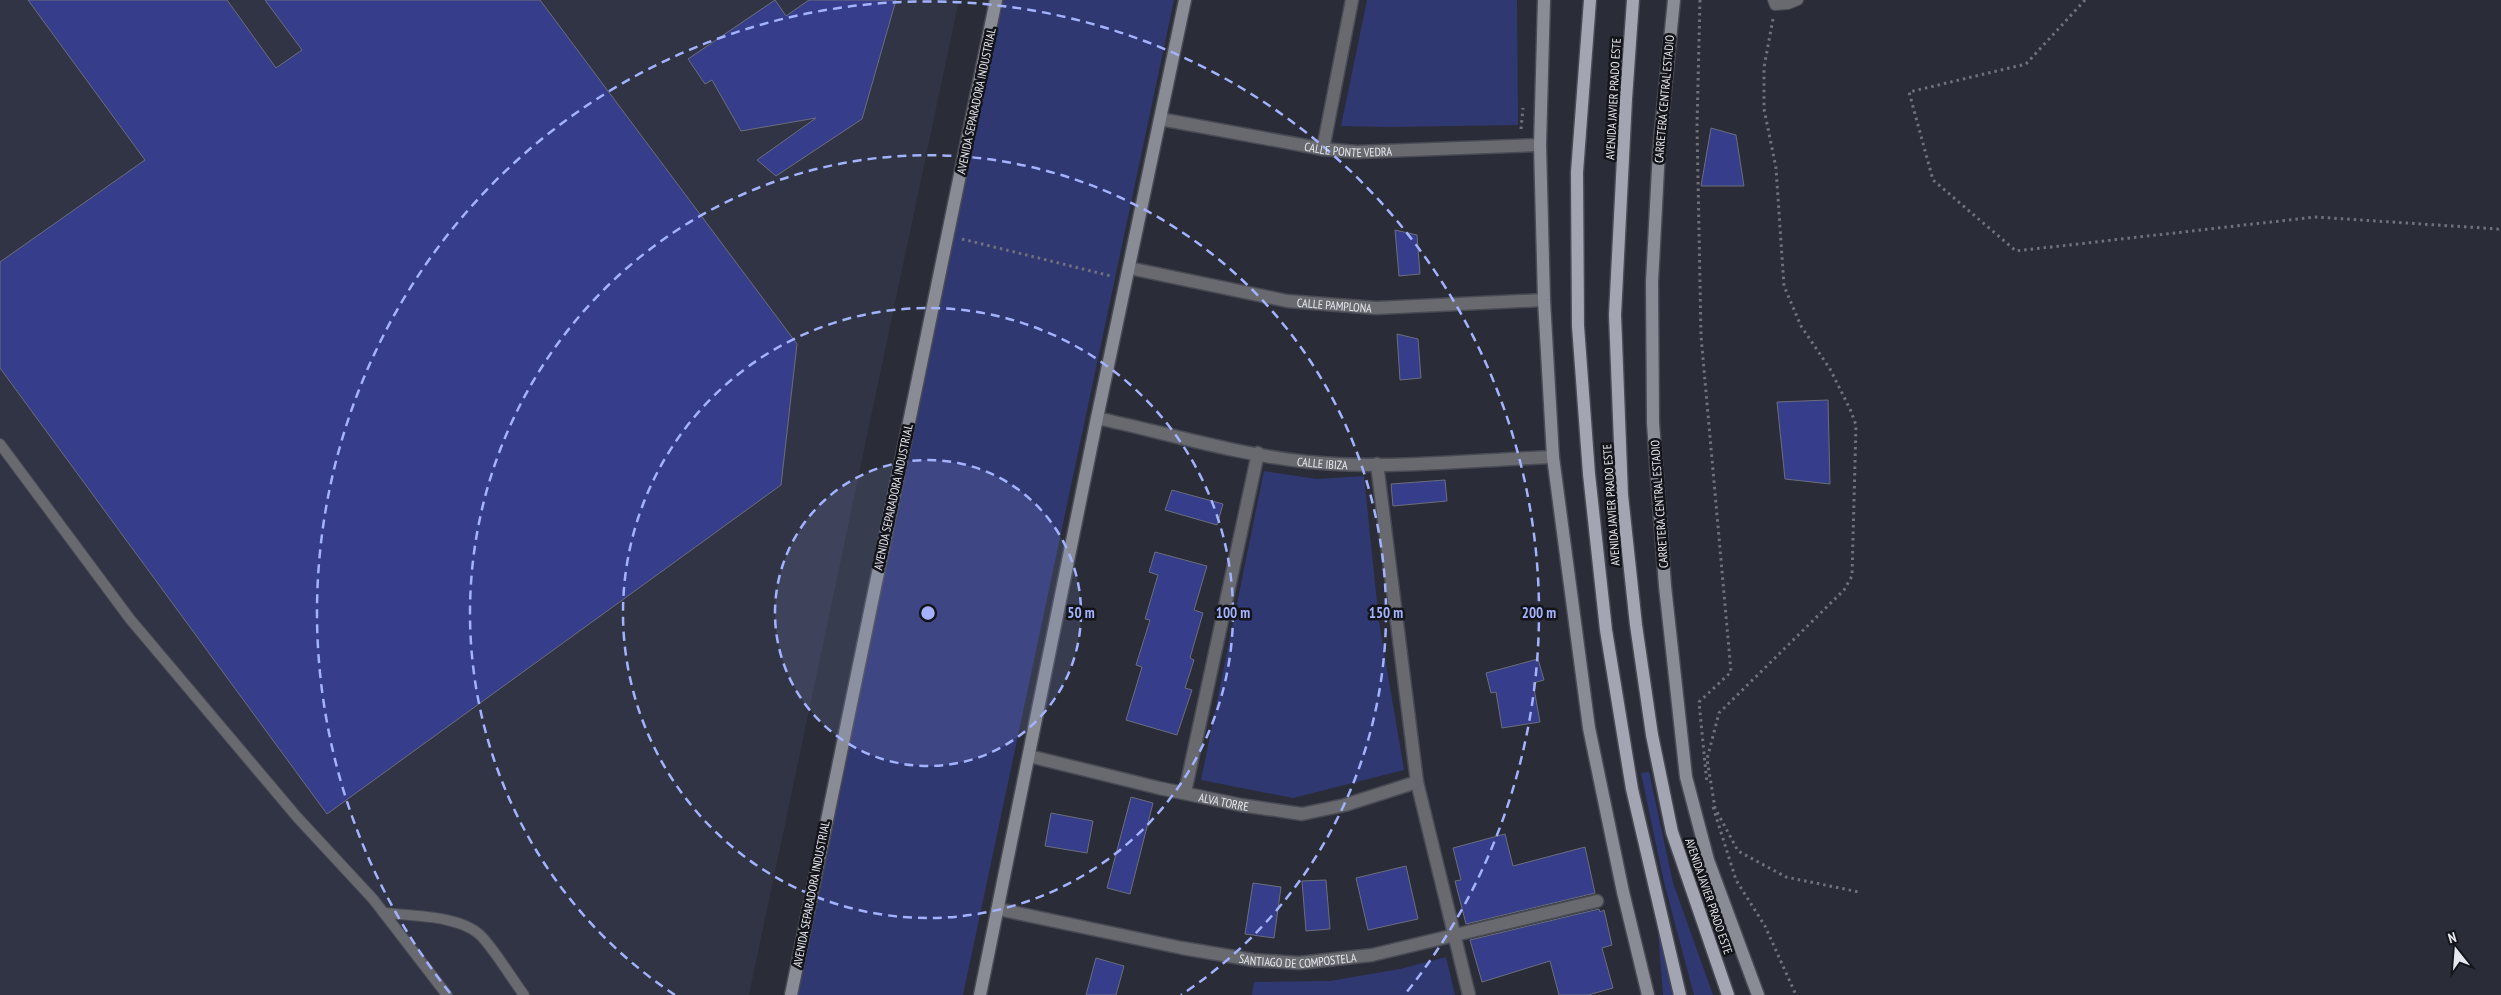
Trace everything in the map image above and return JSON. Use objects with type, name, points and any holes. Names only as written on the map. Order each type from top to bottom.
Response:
[{"type":"main road","name":"AVENIDA SEPARADORA INDUSTRIAL","points":[[791,995],[996,0]]},
{"type":"main road","points":[[980,995],[1097,418],[1185,0]]},
{"type":"main road","points":[[1544,0],[1540,145],[1544,300],[1553,457],[1589,728],[1623,892],[1648,995]]},
{"type":"main road","name":"AVENIDA JAVIER PRADO ESTE","points":[[1590,0],[1577,172],[1578,326],[1589,474],[1606,630],[1632,790],[1680,995]]},
{"type":"main road","name":"AVENIDA JAVIER PRADO ESTE","points":[[1633,0],[1615,315],[1622,495],[1636,625],[1652,735],[1670,822],[1728,995]]},
{"type":"main road","name":"CARRETERA CENTRAL ESTADIO","points":[[1674,0],[1659,150],[1652,282],[1653,423],[1665,586],[1686,777],[1708,860],[1758,995]]},
{"type":"street","points":[[1323,149],[1352,0]]},
{"type":"street","name":"CALLE PONTE VEDRA","points":[[1160,120],[1323,149],[1357,152],[1540,145]]},
{"type":"street","name":"CALLE PAMPLONA","points":[[1127,273],[1287,301],[1376,308],[1544,300]]},
{"type":"street","name":"CALLE IBIZA","points":[[1097,418],[1258,453],[1310,462],[1378,464],[1553,457]]},
{"type":"street","points":[[1184,792],[1258,453]]},
{"type":"street","points":[[1378,464],[1417,782],[1469,995]]},
{"type":"street","name":"ALVA TORRE","points":[[1029,756],[1270,810],[1310,814],[1417,782]]},
{"type":"street","name":"SANTIAGO DE COMPOSTELA","points":[[998,909],[1182,948],[1253,960],[1299,963],[1372,955],[1596,901]]},
{"type":"lane","points":[[1774,3],[1788,4],[1798,0]]},
{"type":"lane","points":[[0,444],[130,619],[297,817],[360,884],[447,995]]},
{"type":"lane","points":[[384,913],[444,920],[466,926],[482,937],[524,995]]},
{"type":"path","points":[[1700,0],[1697,126],[1701,336],[1731,672],[1699,702],[1701,730],[1707,786],[1736,880],[1765,926],[1796,995]]},
{"type":"path","points":[[2085,0],[2026,64],[1909,92],[1933,180],[2016,251],[2315,217],[2498,229],[2501,227]]},
{"type":"path","points":[[1774,3],[1764,66],[1764,109],[1776,168],[1784,286],[1801,326],[1830,370],[1856,425],[1852,576],[1844,590],[1719,713],[1707,759],[1715,808],[1738,851],[1786,877],[1859,892]]},
{"type":"path","points":[[948,235],[1127,273]]},
{"type":"shaded area","points":[[0,0],[959,0],[749,995],[0,995]]},
{"type":"shaded area","points":[[998,0],[1174,0],[963,995],[791,995]]},
{"type":"shaded area","points":[[1367,0],[1517,0],[1518,125],[1341,126]]},
{"type":"shaded area","points":[[1264,471],[1317,479],[1364,476],[1379,622],[1404,770],[1293,798],[1201,780]]},
{"type":"shaded area","points":[[1649,772],[1673,883],[1713,995],[1694,995],[1664,882],[1641,773]]},
{"type":"shaded area","points":[[1658,932],[1677,995],[1663,995]]},
{"type":"shaded area","points":[[1446,957],[1455,995],[1252,995],[1254,982],[1330,981],[1400,969]]},
{"type":"building","points":[[28,0],[227,0],[276,68],[302,50],[265,0],[540,0],[797,344],[781,485],[327,814],[0,368],[0,262],[145,160]]},
{"type":"building","points":[[775,0],[786,16],[809,0],[896,0],[862,119],[776,176],[757,160],[816,118],[741,131],[712,80],[705,84],[688,59]]},
{"type":"building","points":[[1711,128],[1736,135],[1744,186],[1701,186]]},
{"type":"building","points":[[1395,230],[1417,235],[1420,274],[1399,276]]},
{"type":"building","points":[[1397,334],[1418,339],[1421,378],[1400,380]]},
{"type":"building","points":[[1828,400],[1830,484],[1785,479],[1777,402]]},
{"type":"building","points":[[1445,480],[1447,501],[1393,506],[1391,484]]},
{"type":"building","points":[[1172,490],[1223,504],[1217,525],[1165,510]]},
{"type":"building","points":[[1155,552],[1207,566],[1194,610],[1203,613],[1190,658],[1194,660],[1185,688],[1192,690],[1177,735],[1126,720],[1142,667],[1136,665],[1150,620],[1145,619],[1158,575],[1149,572]]},
{"type":"building","points":[[1538,659],[1544,680],[1533,683],[1540,722],[1502,728],[1496,692],[1491,693],[1486,673]]},
{"type":"building","points":[[1131,797],[1153,803],[1130,894],[1107,888]]},
{"type":"building","points":[[1051,813],[1093,821],[1087,853],[1045,846]]},
{"type":"building","points":[[1505,834],[1513,866],[1585,847],[1595,893],[1466,924],[1455,881],[1461,880],[1453,848]]},
{"type":"building","points":[[1406,866],[1418,919],[1368,930],[1356,878]]},
{"type":"building","points":[[1326,880],[1330,929],[1306,931],[1302,881]]},
{"type":"building","points":[[1253,883],[1281,887],[1274,938],[1245,934]]},
{"type":"building","points":[[1599,909],[1600,912],[1604,910],[1612,945],[1602,948],[1613,988],[1588,995],[1559,995],[1550,961],[1482,982],[1470,940]]},
{"type":"building","points":[[1096,958],[1124,966],[1116,995],[1086,995]]}]
